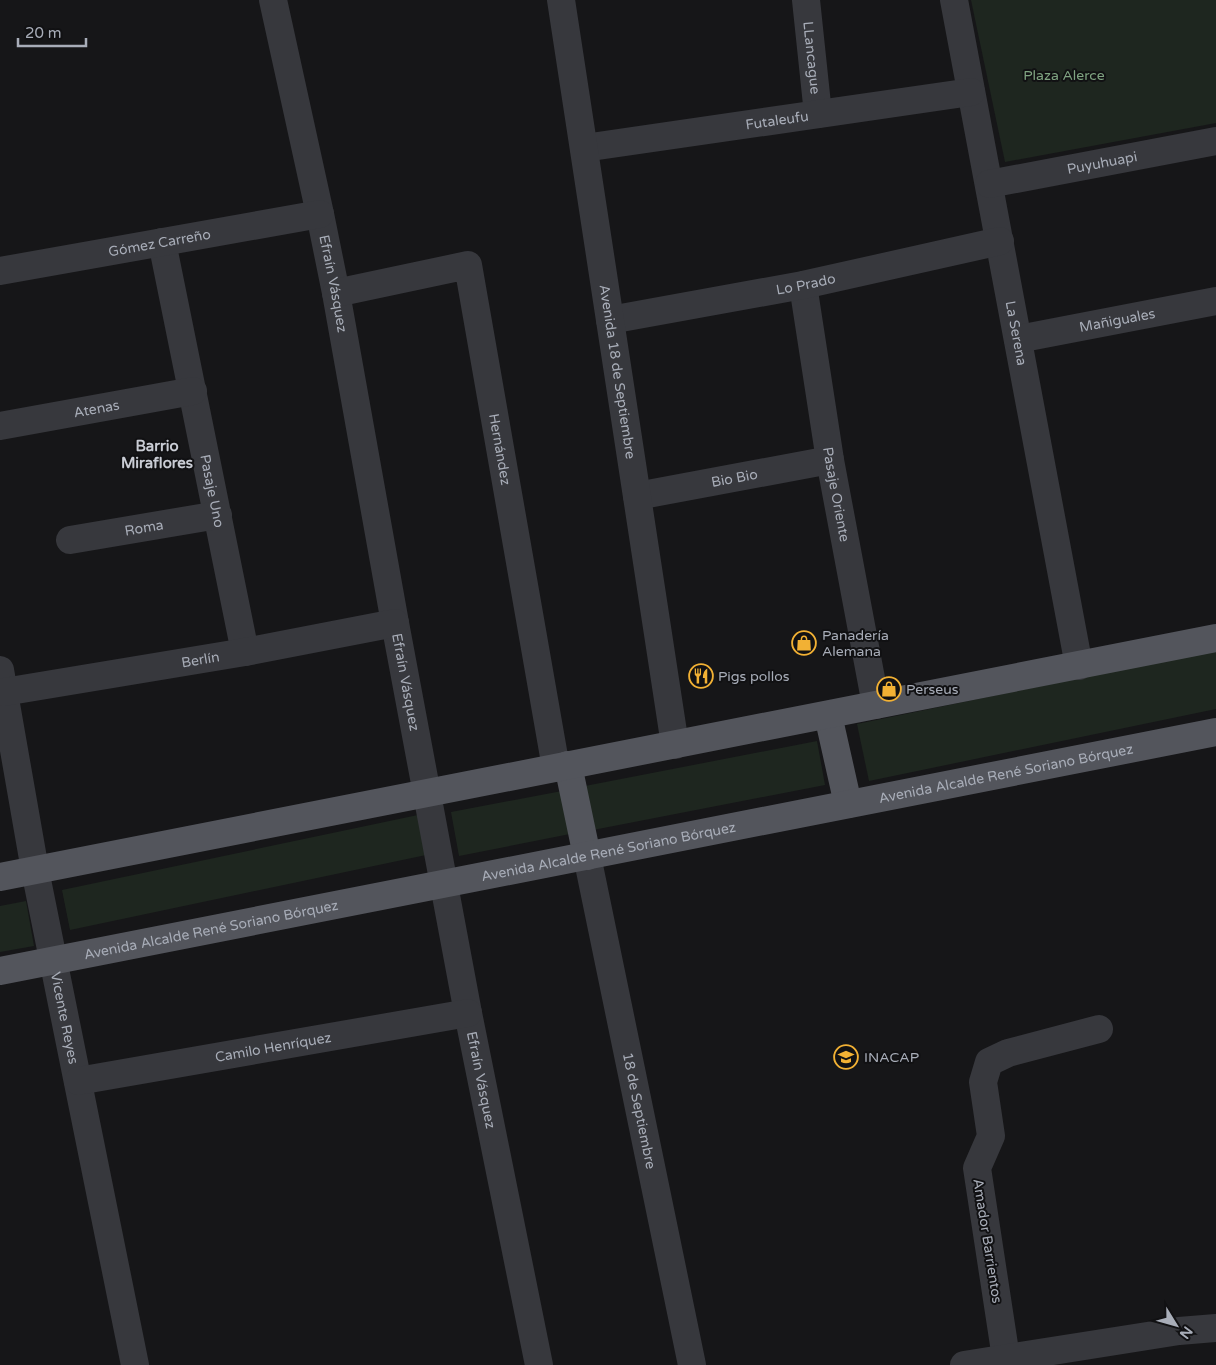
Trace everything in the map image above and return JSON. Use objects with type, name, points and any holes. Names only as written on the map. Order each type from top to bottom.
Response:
[{"type":"main road","points":[[0,877],[1216,638]]},
{"type":"main road","points":[[828,715],[848,804]]},
{"type":"main road","name":"Avenida Alcalde René Soriano Bórquez","points":[[0,971],[1216,732]]},
{"type":"main road","points":[[562,767],[587,856]]},
{"type":"street","name":"Efraín Vásquez","points":[[273,0],[336,293],[443,884],[539,1365]]},
{"type":"street","name":"Avenida 18 de Septiembre","points":[[561,0],[675,744]]},
{"type":"street","name":"LLancague","points":[[806,0],[818,114]]},
{"type":"street","name":"La Serena","points":[[954,0],[1079,666]]},
{"type":"street","name":"Futaleufu","points":[[584,148],[971,92]]},
{"type":"street","name":"Puyuhuapi","points":[[989,184],[1216,141]]},
{"type":"street","name":"Gómez Carreño","points":[[0,271],[320,214]]},
{"type":"street","name":"Lo Prado","points":[[610,320],[803,285],[1000,241]]},
{"type":"street","name":"Pasaje Uno","points":[[162,242],[245,652]]},
{"type":"street","name":"Hernández","points":[[336,293],[468,266],[562,767]]},
{"type":"street","name":"Pasaje Oriente","points":[[803,285],[830,460],[876,705]]},
{"type":"street","name":"Mañiguales","points":[[1018,339],[1216,301]]},
{"type":"street","name":"Atenas","points":[[0,426],[193,391]]},
{"type":"street","name":"Bio Bio","points":[[637,496],[830,460]]},
{"type":"street","name":"Roma","points":[[70,540],[218,515]]},
{"type":"street","name":"Berlín","points":[[1,680],[245,652],[395,623]]},
{"type":"street","name":"Vicente Reyes","points":[[1,680],[35,870],[135,1365]]},
{"type":"street","name":"18 de Septiembre","points":[[587,856],[692,1365]]},
{"type":"street","name":"Camilo Henríquez","points":[[78,1081],[468,1013]]},
{"type":"street","name":"Amador Barrientos","points":[[1006,1358],[977,1168],[991,1136],[983,1082],[989,1062],[1008,1053],[1099,1029]]},
{"type":"street","points":[[964,1365],[1179,1331],[1216,1328]]},
{"type":"green space","name":"Plaza Alerce","points":[[971,0],[1216,0],[1216,123],[1005,162]]},
{"type":"green space","points":[[1216,650],[1216,709],[869,781],[857,724]]},
{"type":"green space","points":[[817,741],[825,785],[593,830],[585,786]]},
{"type":"green space","points":[[562,791],[570,834],[459,856],[451,812]]},
{"type":"green space","points":[[418,815],[426,855],[70,930],[62,890]]},
{"type":"green space","points":[[26,901],[34,946],[0,952],[0,906]]},
{"type":"place","name":"Panadería Alemana","points":[[804,643]]},
{"type":"place","name":"Pigs pollos","points":[[701,676]]},
{"type":"place","name":"Perseus","points":[[889,689]]},
{"type":"place","name":"INACAP","points":[[846,1057]]},
{"type":"district","name":"Barrio Miraflores","points":[[157,454]]}]
